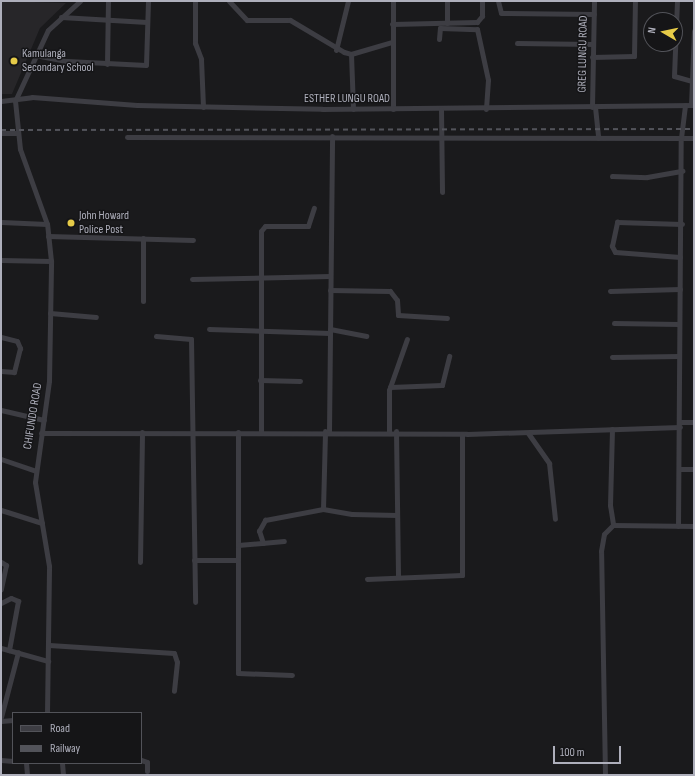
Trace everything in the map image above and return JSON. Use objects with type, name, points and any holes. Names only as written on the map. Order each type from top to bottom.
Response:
[{"type":"street","points":[[107,64],[109,21],[108,1]]},
{"type":"street","points":[[35,55],[107,64],[146,65],[148,1]]},
{"type":"street","points":[[196,1],[195,43],[201,58],[203,107]]},
{"type":"street","points":[[229,1],[247,20],[290,20],[336,50],[351,54],[392,42]]},
{"type":"street","points":[[336,50],[348,1]]},
{"type":"street","points":[[393,1],[392,42],[394,109]]},
{"type":"street","points":[[447,1],[447,23]]},
{"type":"street","points":[[392,24],[479,21],[482,1]]},
{"type":"street","points":[[498,1],[501,13],[594,14]]},
{"type":"street","name":"GREG LUNGU ROAD","points":[[594,1],[592,57],[593,107],[598,138]]},
{"type":"street","points":[[592,57],[634,56],[635,1]]},
{"type":"street","points":[[677,1],[674,76],[692,81]]},
{"type":"street","points":[[15,101],[35,55],[48,30],[76,2]]},
{"type":"street","points":[[61,17],[109,21],[147,22]]},
{"type":"street","points":[[439,39],[440,28],[471,27],[478,31],[488,80],[486,109]]},
{"type":"street","points":[[678,526],[680,469],[680,257],[682,224],[681,138],[690,105],[694,31]]},
{"type":"street","points":[[517,43],[593,44]]},
{"type":"street","points":[[351,54],[353,109]]},
{"type":"street","name":"ESTHER LUNGU ROAD","points":[[1,101],[15,101],[32,97],[203,107],[441,110],[690,105]]},
{"type":"street","name":"CHIFUNDO ROAD","points":[[15,101],[17,133],[47,224],[51,261],[50,381],[36,471],[36,506],[42,523],[49,566],[47,712]]},
{"type":"street","points":[[441,110],[443,139],[442,192]]},
{"type":"street","points":[[1,133],[17,133]]},
{"type":"street","points":[[127,138],[332,136],[443,139],[694,138]]},
{"type":"street","points":[[323,509],[330,331],[332,136]]},
{"type":"street","points":[[612,176],[647,177],[682,171]]},
{"type":"street","points":[[261,432],[260,277],[262,228],[308,226],[314,208]]},
{"type":"street","points":[[1,222],[47,224]]},
{"type":"street","points":[[680,257],[615,252],[613,241],[617,222],[682,224]]},
{"type":"street","points":[[48,236],[193,240]]},
{"type":"street","points":[[142,301],[143,238]]},
{"type":"street","points":[[1,260],[51,261]]},
{"type":"street","points":[[192,279],[330,276]]},
{"type":"street","points":[[610,291],[680,289]]},
{"type":"street","points":[[330,290],[390,291],[397,300],[398,315],[447,318]]},
{"type":"street","points":[[50,313],[96,317]]},
{"type":"street","points":[[614,323],[680,324]]},
{"type":"street","points":[[209,329],[330,331],[366,336]]},
{"type":"street","points":[[156,336],[191,339],[194,602]]},
{"type":"street","points":[[1,337],[17,341],[20,348],[14,373],[1,371]]},
{"type":"street","points":[[389,431],[390,387],[407,339]]},
{"type":"street","points":[[390,387],[442,385],[449,356]]},
{"type":"street","points":[[612,357],[679,356]]},
{"type":"street","points":[[260,380],[300,381]]},
{"type":"street","points":[[1,410],[44,420]]},
{"type":"street","points":[[41,433],[396,431],[462,434],[528,433],[680,425],[694,422]]},
{"type":"street","points":[[612,429],[610,505],[613,525]]},
{"type":"street","points":[[396,431],[398,578]]},
{"type":"street","points":[[140,562],[142,432]]},
{"type":"street","points":[[238,432],[238,673],[292,675]]},
{"type":"street","points":[[528,433],[549,463],[555,519]]},
{"type":"street","points":[[367,580],[462,575],[462,434]]},
{"type":"street","points":[[1,459],[36,471]]},
{"type":"street","points":[[680,469],[694,469]]},
{"type":"street","points":[[263,543],[259,531],[265,520],[323,509],[352,514],[397,515]]},
{"type":"street","points":[[1,510],[42,523]]},
{"type":"street","points":[[605,775],[601,551],[604,534],[613,525],[694,526]]},
{"type":"street","points":[[238,545],[284,541]]},
{"type":"street","points":[[194,560],[238,560]]},
{"type":"street","points":[[1,562],[6,565],[1,590]]},
{"type":"street","points":[[1,603],[11,598],[18,601],[9,650]]},
{"type":"street","points":[[49,645],[174,653],[177,662],[174,690]]},
{"type":"street","points":[[1,648],[48,661]]},
{"type":"street","points":[[1,717],[18,652]]},
{"type":"street","points":[[1,721],[12,720]]},
{"type":"street","points":[[1,760],[12,760]]},
{"type":"street","points":[[142,760],[147,762],[147,771]]},
{"type":"street","points":[[26,764],[27,775]]},
{"type":"street","points":[[62,764],[63,775]]},
{"type":"shaded area","name":"Kamulanga Secondary School","points":[[1,1],[66,3],[40,28],[12,94],[1,94]]},
{"type":"railway","points":[[1,130],[694,129]]},
{"type":"place","name":"Kamulanga Secondary School","points":[[14,61]]},
{"type":"place","name":"John Howard Police Post","points":[[71,223]]}]
